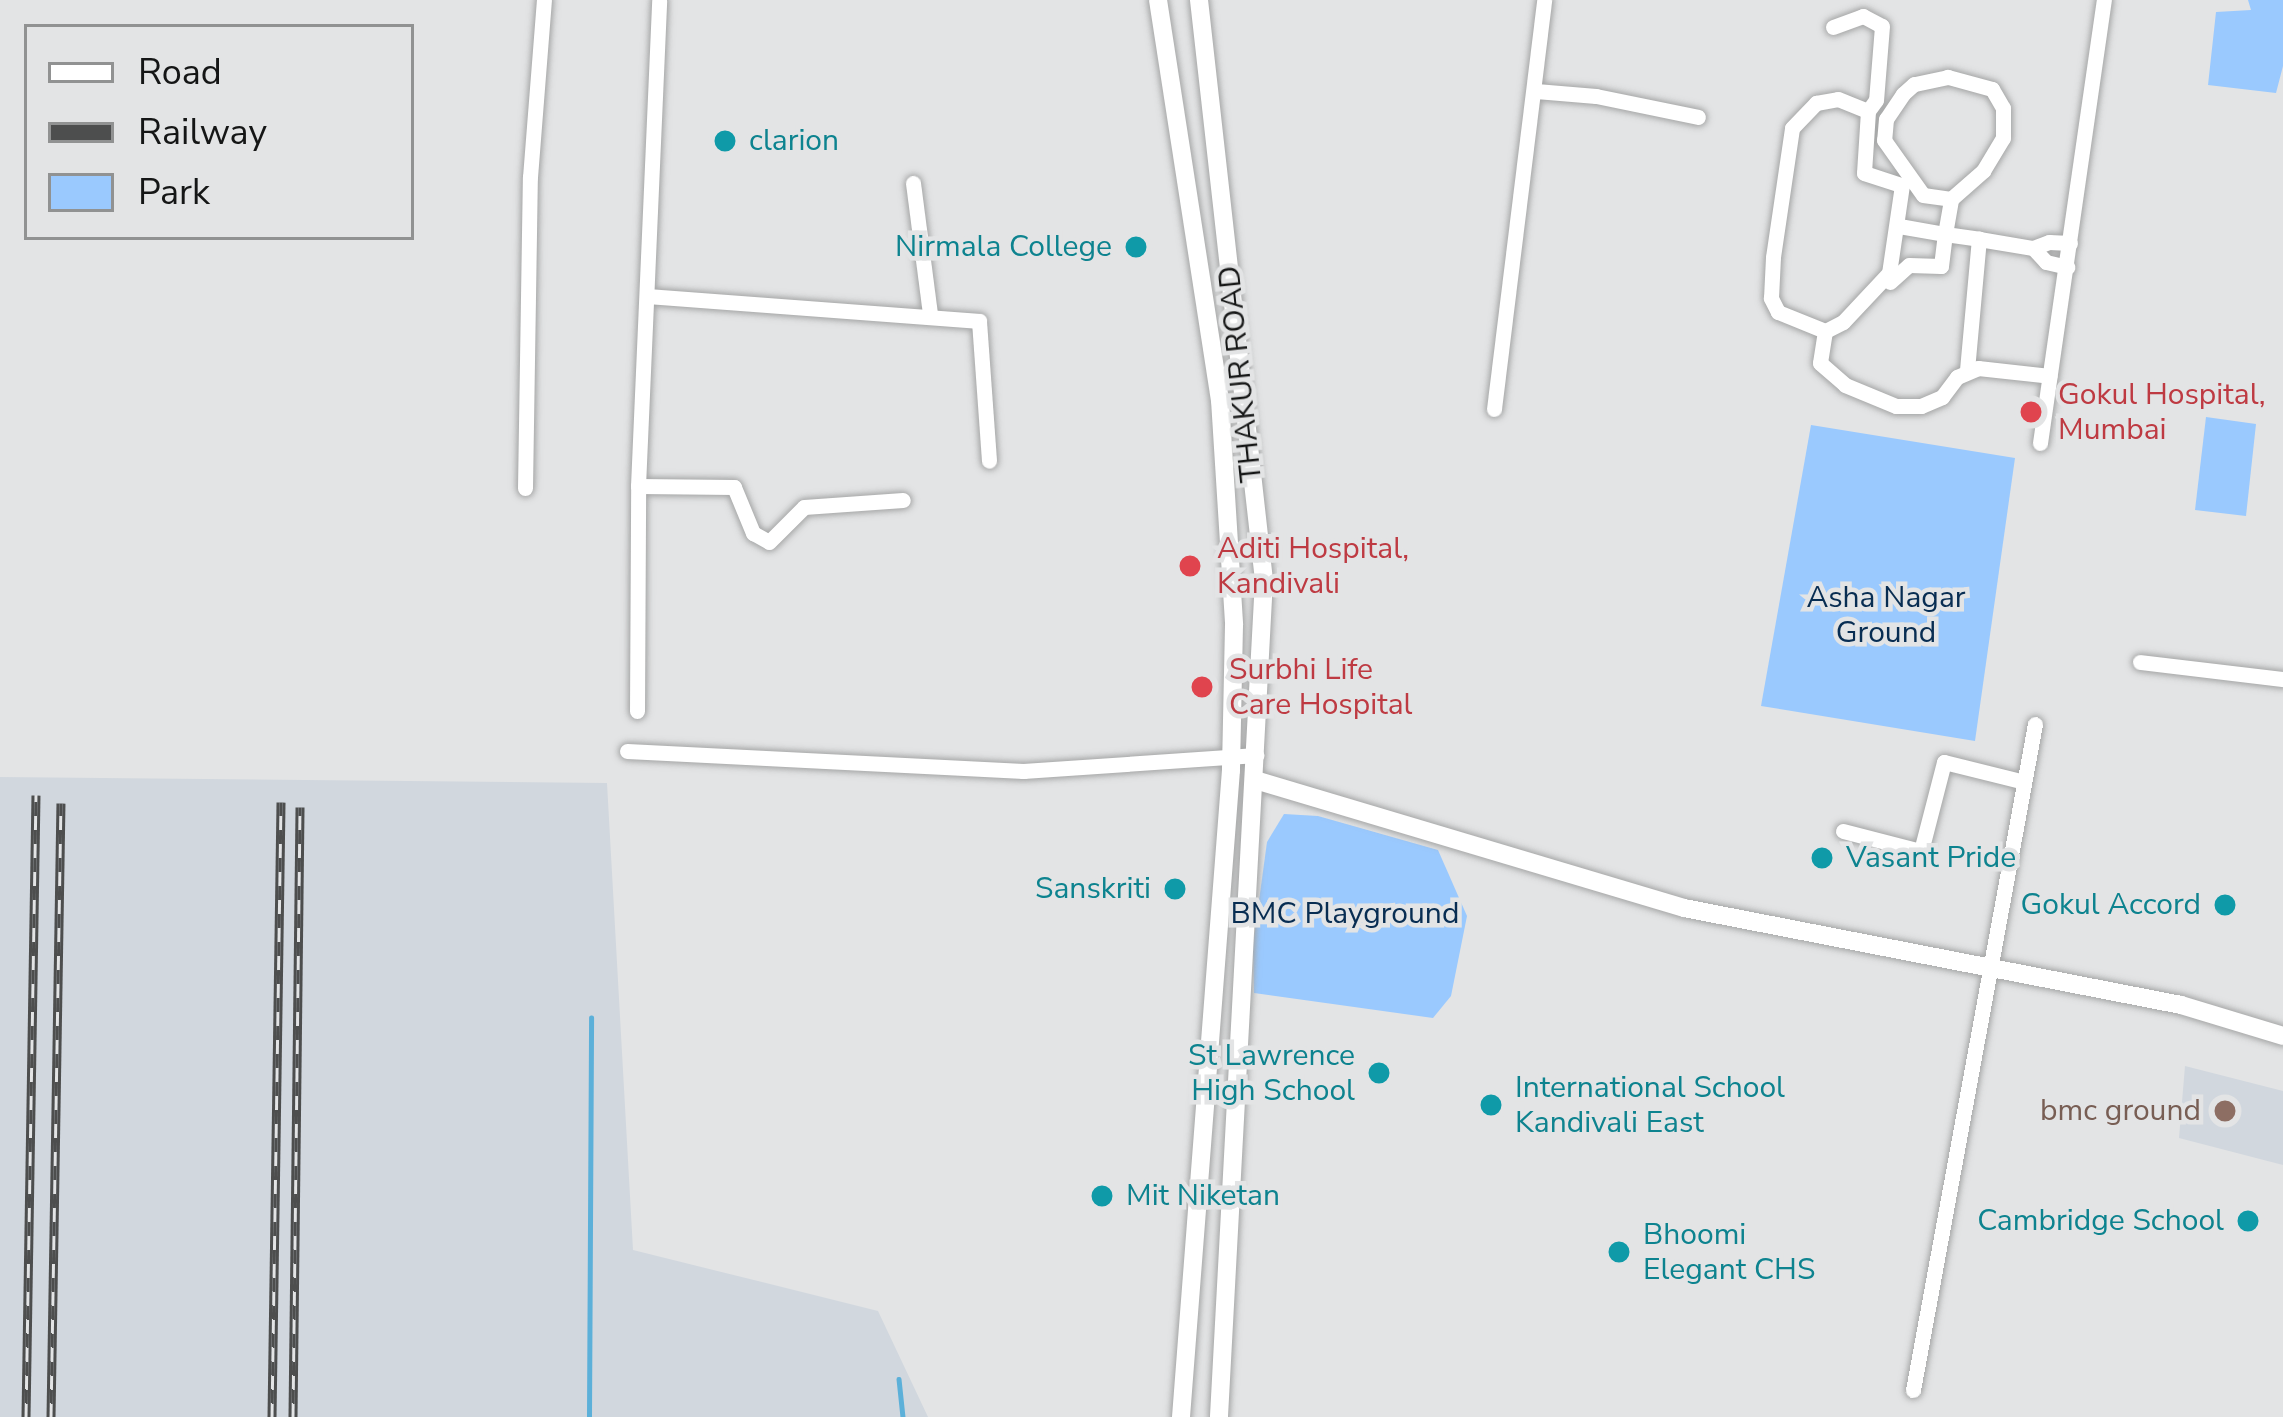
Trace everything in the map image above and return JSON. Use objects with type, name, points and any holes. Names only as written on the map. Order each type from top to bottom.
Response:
[{"type":"street","points":[[525,488],[530,177],[544,0]]},
{"type":"street","points":[[637,711],[638,486],[659,0]]},
{"type":"street","name":"THAKUR ROAD","points":[[1157,0],[1210,335],[1230,538],[1230,781],[1181,1417]]},
{"type":"street","name":"THAKUR ROAD","points":[[1199,0],[1264,580],[1219,1417]]},
{"type":"street","points":[[1494,410],[1544,0]]},
{"type":"street","points":[[2040,443],[2104,0]]},
{"type":"street","points":[[1833,27],[1863,16],[1882,26],[1864,173],[1901,182],[1899,226],[1889,273],[1844,322]]},
{"type":"street","points":[[1868,112],[1838,99],[1816,104],[1792,128],[1771,298],[1792,321],[1825,331],[1853,320],[1903,268],[1941,266],[1951,199],[1995,155],[2005,124],[1992,89],[1982,82],[1948,77],[1914,84],[1903,94],[1886,118],[1884,140],[1923,195],[1951,199]]},
{"type":"street","points":[[1536,91],[1596,96],[1699,117]]},
{"type":"street","points":[[913,182],[930,314]]},
{"type":"street","points":[[1899,226],[2033,248],[2049,242],[2070,243]]},
{"type":"street","points":[[1825,331],[1820,363],[1831,376],[1896,406],[1921,406],[1942,397],[1967,370],[1979,239]]},
{"type":"street","points":[[2033,248],[2046,262],[2067,267]]},
{"type":"street","points":[[648,296],[979,321],[989,461]]},
{"type":"street","points":[[1210,335],[1235,326]]},
{"type":"street","points":[[1967,370],[2050,376]]},
{"type":"street","points":[[638,486],[734,487],[753,533],[769,542],[804,507],[903,500]]},
{"type":"street","points":[[2140,662],[2283,679]]},
{"type":"street","points":[[1913,1390],[2035,724]]},
{"type":"street","points":[[627,751],[1023,771],[1256,755]]},
{"type":"street","points":[[1843,832],[1922,851],[1944,762],[2024,782]]},
{"type":"street","points":[[1230,781],[1255,781],[1684,908],[2181,1005],[2283,1036]]},
{"type":"street","points":[[1210,1031],[1240,1036]]},
{"type":"shaded area","points":[[0,777],[607,783],[633,1250],[878,1311],[928,1417],[0,1417]]},
{"type":"shaded area","points":[[2185,1066],[2283,1091],[2283,1165],[2179,1138]]},
{"type":"green space","points":[[2248,0],[2283,0],[2283,66],[2276,93],[2208,85],[2216,12],[2251,10]]},
{"type":"green space","points":[[2206,417],[2256,424],[2246,516],[2195,510]]},
{"type":"green space","name":"Asha Nagar Ground","points":[[1811,425],[2015,458],[1975,741],[1761,706]]},
{"type":"green space","name":"BMC Playground","points":[[1284,814],[1318,816],[1438,850],[1467,916],[1451,996],[1433,1018],[1254,993],[1253,945],[1267,842]]},
{"type":"waterway","points":[[589,1417],[591,1018]]},
{"type":"waterway","points":[[899,1379],[903,1417]]},
{"type":"railway","points":[[26,1417],[36,795]]},
{"type":"railway","points":[[272,1417],[281,802]]},
{"type":"railway","points":[[51,1417],[61,803]]},
{"type":"railway","points":[[293,1417],[300,807]]},
{"type":"place","name":"clarion","points":[[725,141]]},
{"type":"place","name":"Nirmala College","points":[[1136,247]]},
{"type":"place","name":"Gokul Hospital, Mumbai","points":[[2031,412]]},
{"type":"place","name":"Aditi Hospital, Kandivali","points":[[1190,566]]},
{"type":"place","name":"Surbhi Life Care Hospital","points":[[1202,687]]},
{"type":"place","name":"Vasant Pride","points":[[1822,858]]},
{"type":"place","name":"Sanskriti","points":[[1175,889]]},
{"type":"place","name":"Gokul Accord","points":[[2225,905]]},
{"type":"place","name":"St Lawrence High School","points":[[1379,1073]]},
{"type":"place","name":"International School Kandivali East","points":[[1491,1105]]},
{"type":"place","name":"bmc ground","points":[[2225,1111]]},
{"type":"place","name":"Mit Niketan","points":[[1102,1196]]},
{"type":"place","name":"Cambridge School","points":[[2248,1221]]},
{"type":"place","name":"Bhoomi Elegant CHS","points":[[1619,1252]]}]
